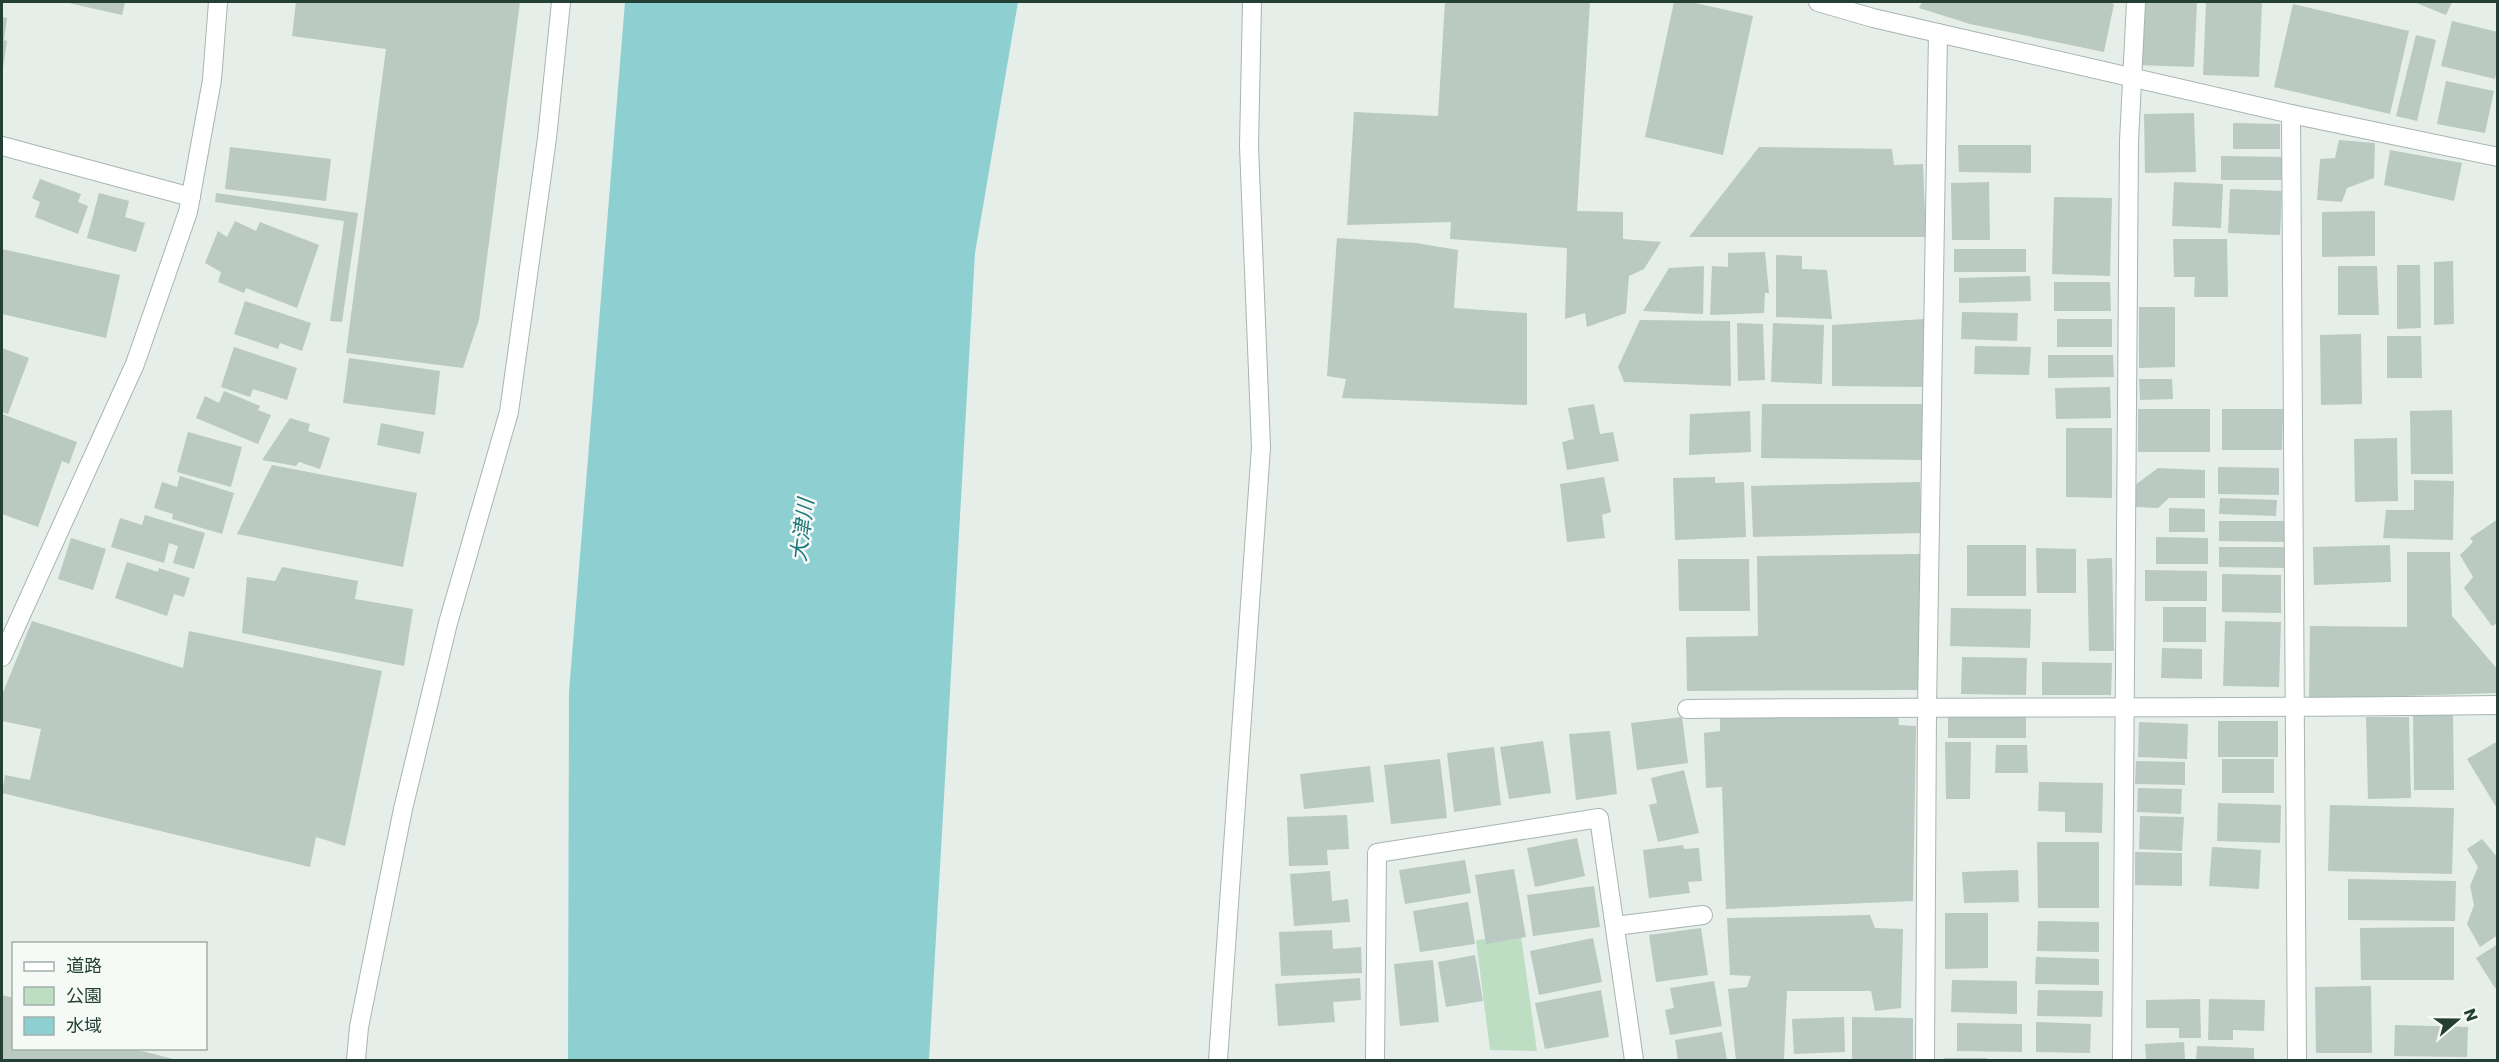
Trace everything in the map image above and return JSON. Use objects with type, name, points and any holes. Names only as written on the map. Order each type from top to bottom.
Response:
[{"type":"street","points":[[2,657],[135,364],[188,212],[212,80],[219,2]]},
{"type":"street","points":[[356,1060],[359,1027],[402,809],[448,623],[509,412],[547,138],[561,2]]},
{"type":"street","points":[[1218,1060],[1261,447],[1249,146],[1252,2]]},
{"type":"street","points":[[1818,2],[1873,18],[2290,114],[2498,157]]},
{"type":"street","points":[[2122,1060],[2128,153],[2136,2]]},
{"type":"street","points":[[1925,1060],[1927,707],[1938,33]]},
{"type":"street","points":[[2290,114],[2297,1060]]},
{"type":"street","points":[[2,146],[191,197]]},
{"type":"street","points":[[1687,709],[2295,708],[2498,705]]},
{"type":"street","points":[[1375,1060],[1377,854],[1599,818],[1634,1060]]},
{"type":"street","points":[[1615,926],[1703,915]]},
{"type":"green space","points":[[1521,936],[1537,1051],[1490,1050],[1476,940]]},
{"type":"water","name":"大津川","points":[[625,2],[1018,2],[975,253],[929,1060],[568,1060],[569,692]]},
{"type":"building","points":[[64,2],[125,2],[122,15]]},
{"type":"building","points":[[296,2],[520,2],[479,320],[463,368],[346,353],[386,49],[292,36]]},
{"type":"building","points":[[1445,2],[1590,2],[1577,211],[1623,212],[1623,239],[1661,242],[1644,269],[1629,276],[1626,313],[1587,327],[1585,313],[1565,319],[1567,248],[1450,239],[1451,222],[1347,225],[1354,112],[1438,116]]},
{"type":"building","points":[[1674,2],[1691,2],[1753,16],[1723,155],[1645,137]]},
{"type":"building","points":[[1922,2],[2108,2],[2114,4],[2104,52],[1970,24],[1919,8]]},
{"type":"building","points":[[2139,2],[2197,2],[2194,67],[2136,65]]},
{"type":"building","points":[[2206,2],[2262,2],[2259,77],[2203,75]]},
{"type":"building","points":[[2414,2],[2452,2],[2446,15]]},
{"type":"building","points":[[2293,4],[2409,31],[2390,114],[2274,87]]},
{"type":"building","points":[[2,17],[7,18],[4,40],[7,41],[3,68]]},
{"type":"building","points":[[2452,21],[2498,32],[2498,67],[2495,79],[2441,66]]},
{"type":"building","points":[[2416,35],[2436,40],[2417,121],[2396,116]]},
{"type":"building","points":[[2446,81],[2494,91],[2485,133],[2437,124]]},
{"type":"building","points":[[2194,113],[2196,172],[2145,173],[2144,114]]},
{"type":"building","points":[[2233,123],[2280,124],[2280,149],[2233,149]]},
{"type":"building","points":[[2339,140],[2375,143],[2374,178],[2347,188],[2342,202],[2317,200],[2320,159],[2335,158]]},
{"type":"building","points":[[1958,145],[2031,145],[2031,173],[1959,172]]},
{"type":"building","points":[[230,147],[331,159],[326,201],[225,189]]},
{"type":"building","points":[[1759,147],[1892,149],[1894,165],[1923,164],[1926,237],[1689,237]]},
{"type":"building","points":[[2390,150],[2462,163],[2454,201],[2384,185]]},
{"type":"building","points":[[2221,156],[2286,157],[2286,180],[2221,180]]},
{"type":"building","points":[[40,179],[81,194],[78,202],[88,206],[78,234],[35,217],[40,202],[32,198]]},
{"type":"building","points":[[1989,182],[1990,240],[1952,240],[1951,183]]},
{"type":"building","points":[[2174,182],[2223,184],[2221,228],[2172,226]]},
{"type":"building","points":[[2230,189],[2282,191],[2280,235],[2228,233]]},
{"type":"building","points":[[99,193],[129,201],[125,217],[145,223],[136,252],[87,238]]},
{"type":"building","points":[[216,193],[358,213],[342,322],[330,321],[344,221],[215,202]]},
{"type":"building","points":[[2054,197],[2112,198],[2110,276],[2052,274]]},
{"type":"building","points":[[2375,211],[2375,256],[2322,257],[2322,212]]},
{"type":"building","points":[[235,221],[256,231],[260,222],[319,245],[297,308],[246,288],[244,293],[218,282],[221,272],[205,263],[218,231],[227,237]]},
{"type":"building","points":[[1337,238],[1416,243],[1458,250],[1454,308],[1527,313],[1527,405],[1342,398],[1346,379],[1327,376]]},
{"type":"building","points":[[2173,239],[2227,239],[2228,297],[2194,297],[2195,277],[2174,277]]},
{"type":"building","points":[[2,249],[120,275],[106,338],[2,314]]},
{"type":"building","points":[[1954,249],[2026,249],[2026,272],[1954,272]]},
{"type":"building","points":[[1765,252],[1769,293],[1765,293],[1764,313],[1710,315],[1712,266],[1728,267],[1728,253]]},
{"type":"building","points":[[1776,255],[1802,256],[1802,269],[1827,270],[1832,319],[1776,317]]},
{"type":"building","points":[[2453,261],[2454,324],[2434,325],[2434,262]]},
{"type":"building","points":[[2397,265],[2420,265],[2421,328],[2397,329]]},
{"type":"building","points":[[1704,266],[1703,314],[1643,311],[1669,268]]},
{"type":"building","points":[[2338,266],[2377,266],[2379,315],[2338,315]]},
{"type":"building","points":[[2030,276],[2031,301],[1959,303],[1959,278]]},
{"type":"building","points":[[2054,282],[2110,282],[2111,311],[2054,311]]},
{"type":"building","points":[[245,301],[311,323],[302,351],[280,343],[278,349],[234,334]]},
{"type":"building","points":[[2139,307],[2175,307],[2175,367],[2139,368]]},
{"type":"building","points":[[1962,312],[2018,313],[2017,341],[1961,339]]},
{"type":"building","points":[[1924,319],[1924,387],[1832,386],[1832,325]]},
{"type":"building","points":[[2057,319],[2112,319],[2112,347],[2057,347]]},
{"type":"building","points":[[1640,320],[1730,321],[1731,386],[1624,382],[1618,367]]},
{"type":"building","points":[[1737,323],[1763,324],[1765,380],[1738,381]]},
{"type":"building","points":[[1773,323],[1824,325],[1822,384],[1771,382]]},
{"type":"building","points":[[2361,334],[2362,404],[2321,405],[2320,335]]},
{"type":"building","points":[[2387,336],[2421,336],[2422,378],[2387,378]]},
{"type":"building","points":[[1975,346],[2031,347],[2029,375],[1974,374]]},
{"type":"building","points":[[234,347],[297,368],[287,400],[253,389],[250,397],[221,387]]},
{"type":"building","points":[[2,348],[29,358],[8,414],[2,412]]},
{"type":"building","points":[[2048,355],[2113,355],[2114,377],[2048,378]]},
{"type":"building","points":[[349,358],[440,371],[435,415],[343,403]]},
{"type":"building","points":[[2139,379],[2172,379],[2173,399],[2140,400]]},
{"type":"building","points":[[2110,387],[2111,418],[2056,419],[2055,388]]},
{"type":"building","points":[[224,391],[260,406],[258,410],[271,415],[258,444],[196,418],[205,396],[219,403]]},
{"type":"building","points":[[1594,404],[1600,434],[1613,432],[1619,461],[1567,470],[1562,442],[1574,439],[1568,408]]},
{"type":"building","points":[[1762,404],[1923,404],[1922,460],[1761,458]]},
{"type":"building","points":[[2138,409],[2210,409],[2210,452],[2138,452]]},
{"type":"building","points":[[2222,409],[2283,409],[2282,450],[2222,450]]},
{"type":"building","points":[[2452,410],[2453,474],[2411,474],[2410,411]]},
{"type":"building","points":[[1750,411],[1751,452],[1689,455],[1690,414]]},
{"type":"building","points":[[2,414],[77,442],[69,464],[62,461],[38,527],[2,514]]},
{"type":"building","points":[[290,418],[310,424],[308,431],[330,438],[320,469],[299,462],[296,466],[262,460]]},
{"type":"building","points":[[381,423],[424,432],[420,454],[377,445]]},
{"type":"building","points":[[2066,428],[2112,428],[2112,498],[2066,497]]},
{"type":"building","points":[[188,432],[242,447],[231,487],[177,472]]},
{"type":"building","points":[[2397,438],[2398,501],[2355,502],[2354,439]]},
{"type":"building","points":[[272,465],[417,493],[403,567],[237,534]]},
{"type":"building","points":[[2218,467],[2279,468],[2279,495],[2218,494]]},
{"type":"building","points":[[2158,468],[2205,470],[2205,498],[2169,498],[2158,508],[2136,507],[2135,485]]},
{"type":"building","points":[[180,476],[234,493],[222,534],[172,519],[173,514],[154,508],[162,482],[177,487]]},
{"type":"building","points":[[1604,477],[1611,512],[1602,515],[1605,538],[1567,542],[1560,484]]},
{"type":"building","points":[[1715,477],[1715,483],[1744,482],[1746,537],[1675,540],[1673,478]]},
{"type":"building","points":[[2414,480],[2454,481],[2453,540],[2383,538],[2386,510],[2414,510]]},
{"type":"building","points":[[1920,482],[1922,533],[1753,537],[1751,486]]},
{"type":"building","points":[[2220,498],[2277,500],[2276,516],[2219,514]]},
{"type":"building","points":[[2169,508],[2205,509],[2205,532],[2169,532]]},
{"type":"building","points":[[145,515],[205,533],[194,569],[173,563],[178,546],[169,543],[164,563],[111,547],[120,518],[142,525]]},
{"type":"building","points":[[2498,519],[2498,623],[2492,626],[2464,588],[2473,577],[2460,555],[2473,542],[2470,538]]},
{"type":"building","points":[[2219,521],[2289,521],[2289,542],[2219,541]]},
{"type":"building","points":[[2156,537],[2208,538],[2208,564],[2156,564]]},
{"type":"building","points":[[71,538],[106,549],[93,590],[58,579]]},
{"type":"building","points":[[1967,545],[2026,545],[2026,596],[1967,596]]},
{"type":"building","points":[[2390,545],[2391,582],[2314,585],[2313,547]]},
{"type":"building","points":[[2219,547],[2287,547],[2287,568],[2219,567]]},
{"type":"building","points":[[2036,548],[2076,549],[2076,593],[2037,593]]},
{"type":"building","points":[[2407,552],[2450,552],[2452,616],[2498,670],[2498,693],[2309,699],[2310,626],[2407,627]]},
{"type":"building","points":[[1920,554],[1922,690],[1687,691],[1686,637],[1758,636],[1757,556]]},
{"type":"building","points":[[2112,558],[2114,651],[2089,651],[2087,559]]},
{"type":"building","points":[[1678,559],[1749,559],[1750,611],[1679,611]]},
{"type":"building","points":[[127,562],[158,572],[159,568],[190,578],[184,597],[174,594],[167,616],[115,598]]},
{"type":"building","points":[[282,567],[358,581],[355,599],[413,609],[404,666],[242,633],[247,577],[275,581]]},
{"type":"building","points":[[2145,570],[2207,571],[2207,601],[2145,601]]},
{"type":"building","points":[[2222,574],[2281,575],[2281,613],[2222,612]]},
{"type":"building","points":[[2163,607],[2206,607],[2206,642],[2163,642]]},
{"type":"building","points":[[1951,608],[2031,609],[2030,648],[1950,646]]},
{"type":"building","points":[[32,621],[183,668],[189,631],[382,671],[345,846],[316,837],[310,867],[2,793],[5,775],[30,780],[41,729],[2,721],[2,695]]},
{"type":"building","points":[[2225,621],[2281,622],[2279,687],[2223,686]]},
{"type":"building","points":[[2162,648],[2202,649],[2202,679],[2161,678]]},
{"type":"building","points":[[1962,657],[2027,658],[2026,695],[1961,694]]},
{"type":"building","points":[[2042,662],[2112,663],[2111,695],[2042,695]]},
{"type":"building","points":[[1948,713],[2026,714],[2026,738],[1948,738]]},
{"type":"building","points":[[1898,714],[1899,725],[1916,726],[1913,901],[1726,909],[1722,787],[1706,788],[1704,733],[1720,731],[1720,716]]},
{"type":"building","points":[[2413,715],[2453,715],[2454,790],[2414,790]]},
{"type":"building","points":[[1682,717],[1688,763],[1637,770],[1631,723]]},
{"type":"building","points":[[2366,717],[2409,717],[2411,798],[2368,799]]},
{"type":"building","points":[[2218,721],[2278,721],[2278,757],[2218,757]]},
{"type":"building","points":[[2139,722],[2188,724],[2187,759],[2138,757]]},
{"type":"building","points":[[1610,731],[1617,794],[1576,800],[1569,734]]},
{"type":"building","points":[[1543,741],[1551,793],[1509,799],[1500,747]]},
{"type":"building","points":[[2498,741],[2498,810],[2467,759]]},
{"type":"building","points":[[1945,742],[1971,742],[1970,799],[1946,799]]},
{"type":"building","points":[[1996,745],[2027,745],[2028,773],[1995,773]]},
{"type":"building","points":[[1494,747],[1501,805],[1454,812],[1447,753]]},
{"type":"building","points":[[1440,759],[1447,818],[1391,824],[1384,765]]},
{"type":"building","points":[[2222,759],[2274,759],[2274,793],[2222,793]]},
{"type":"building","points":[[2136,761],[2185,762],[2185,785],[2135,784]]},
{"type":"building","points":[[1370,766],[1374,802],[1304,809],[1300,774]]},
{"type":"building","points":[[1684,770],[1699,833],[1658,842],[1649,805],[1657,803],[1651,778]]},
{"type":"building","points":[[2039,782],[2103,783],[2102,833],[2065,832],[2065,812],[2038,811]]},
{"type":"building","points":[[2138,788],[2182,789],[2181,814],[2137,812]]},
{"type":"building","points":[[2218,803],[2281,805],[2280,843],[2217,841]]},
{"type":"building","points":[[2330,805],[2454,808],[2452,874],[2328,871]]},
{"type":"building","points":[[1347,815],[1349,849],[1327,850],[1328,865],[1289,866],[1287,817]]},
{"type":"building","points":[[2140,816],[2184,817],[2182,851],[2139,849]]},
{"type":"building","points":[[1577,838],[1585,876],[1535,887],[1527,848]]},
{"type":"building","points":[[2482,839],[2498,858],[2498,935],[2480,947],[2467,924],[2474,905],[2470,886],[2478,867],[2467,849]]},
{"type":"building","points":[[2037,842],[2099,842],[2099,908],[2038,908]]},
{"type":"building","points":[[1683,845],[1684,849],[1699,848],[1702,881],[1688,882],[1690,893],[1649,898],[1643,850]]},
{"type":"building","points":[[2212,847],[2261,850],[2259,889],[2209,886]]},
{"type":"building","points":[[2135,852],[2182,853],[2182,886],[2135,885]]},
{"type":"building","points":[[1465,860],[1471,893],[1405,904],[1399,870]]},
{"type":"building","points":[[1514,869],[1526,937],[1486,944],[1475,875]]},
{"type":"building","points":[[2018,870],[2019,902],[1964,903],[1962,872]]},
{"type":"building","points":[[1330,871],[1332,901],[1348,899],[1350,922],[1294,926],[1290,874]]},
{"type":"building","points":[[2348,879],[2456,881],[2455,921],[2348,920]]},
{"type":"building","points":[[1594,886],[1600,927],[1533,936],[1527,895]]},
{"type":"building","points":[[1468,902],[1475,944],[1420,952],[1413,911]]},
{"type":"building","points":[[1945,913],[1988,913],[1988,968],[1945,969]]},
{"type":"building","points":[[1870,915],[1875,928],[1903,929],[1901,1008],[1875,1011],[1871,991],[1787,991],[1784,1060],[1736,1060],[1728,989],[1747,987],[1751,976],[1730,975],[1727,918]]},
{"type":"building","points":[[2038,921],[2099,922],[2099,952],[2037,951]]},
{"type":"building","points":[[2454,927],[2454,980],[2361,980],[2360,928]]},
{"type":"building","points":[[1701,928],[1708,975],[1656,982],[1649,935]]},
{"type":"building","points":[[1332,930],[1333,949],[1361,947],[1362,973],[1281,976],[1279,932]]},
{"type":"building","points":[[1593,938],[1602,982],[1539,995],[1530,951]]},
{"type":"building","points":[[2498,944],[2498,986],[2495,988],[2476,958]]},
{"type":"building","points":[[1475,955],[1483,1001],[1446,1007],[1438,962]]},
{"type":"building","points":[[2036,957],[2099,959],[2099,985],[2035,984]]},
{"type":"building","points":[[1433,960],[1439,1022],[1400,1026],[1394,964]]},
{"type":"building","points":[[1360,978],[1361,1000],[1333,1002],[1335,1022],[1278,1026],[1275,984]]},
{"type":"building","points":[[1952,980],[2017,981],[2017,1014],[1951,1012]]},
{"type":"building","points":[[1714,981],[1722,1026],[1670,1035],[1665,1010],[1674,1008],[1670,988]]},
{"type":"building","points":[[2371,986],[2372,1053],[2316,1053],[2315,987]]},
{"type":"building","points":[[1601,990],[1609,1037],[1545,1049],[1535,1003]]},
{"type":"building","points":[[2038,990],[2103,991],[2102,1017],[2037,1016]]},
{"type":"building","points":[[2,995],[12,998],[12,1050],[138,1050],[177,1060],[2,1060]]},
{"type":"building","points":[[2200,999],[2201,1038],[2179,1038],[2179,1028],[2146,1028],[2146,1000]]},
{"type":"building","points":[[2209,999],[2265,1000],[2264,1031],[2233,1030],[2233,1040],[2208,1040]]},
{"type":"building","points":[[1844,1017],[1845,1052],[1794,1054],[1792,1019]]},
{"type":"building","points":[[1852,1017],[1913,1018],[1913,1060],[1852,1060]]},
{"type":"building","points":[[2036,1022],[2091,1024],[2090,1053],[2036,1052]]},
{"type":"building","points":[[1957,1023],[2022,1024],[2022,1052],[1957,1051]]},
{"type":"building","points":[[2395,1025],[2468,1027],[2467,1057],[2394,1056]]},
{"type":"building","points":[[1722,1032],[1727,1060],[1678,1060],[1675,1040]]},
{"type":"building","points":[[2184,1042],[2185,1060],[2146,1060],[2145,1044]]},
{"type":"building","points":[[2197,1046],[2254,1048],[2254,1060],[2196,1060]]},
{"type":"building","points":[[1944,1058],[1987,1058],[1987,1060],[1944,1060]]}]
